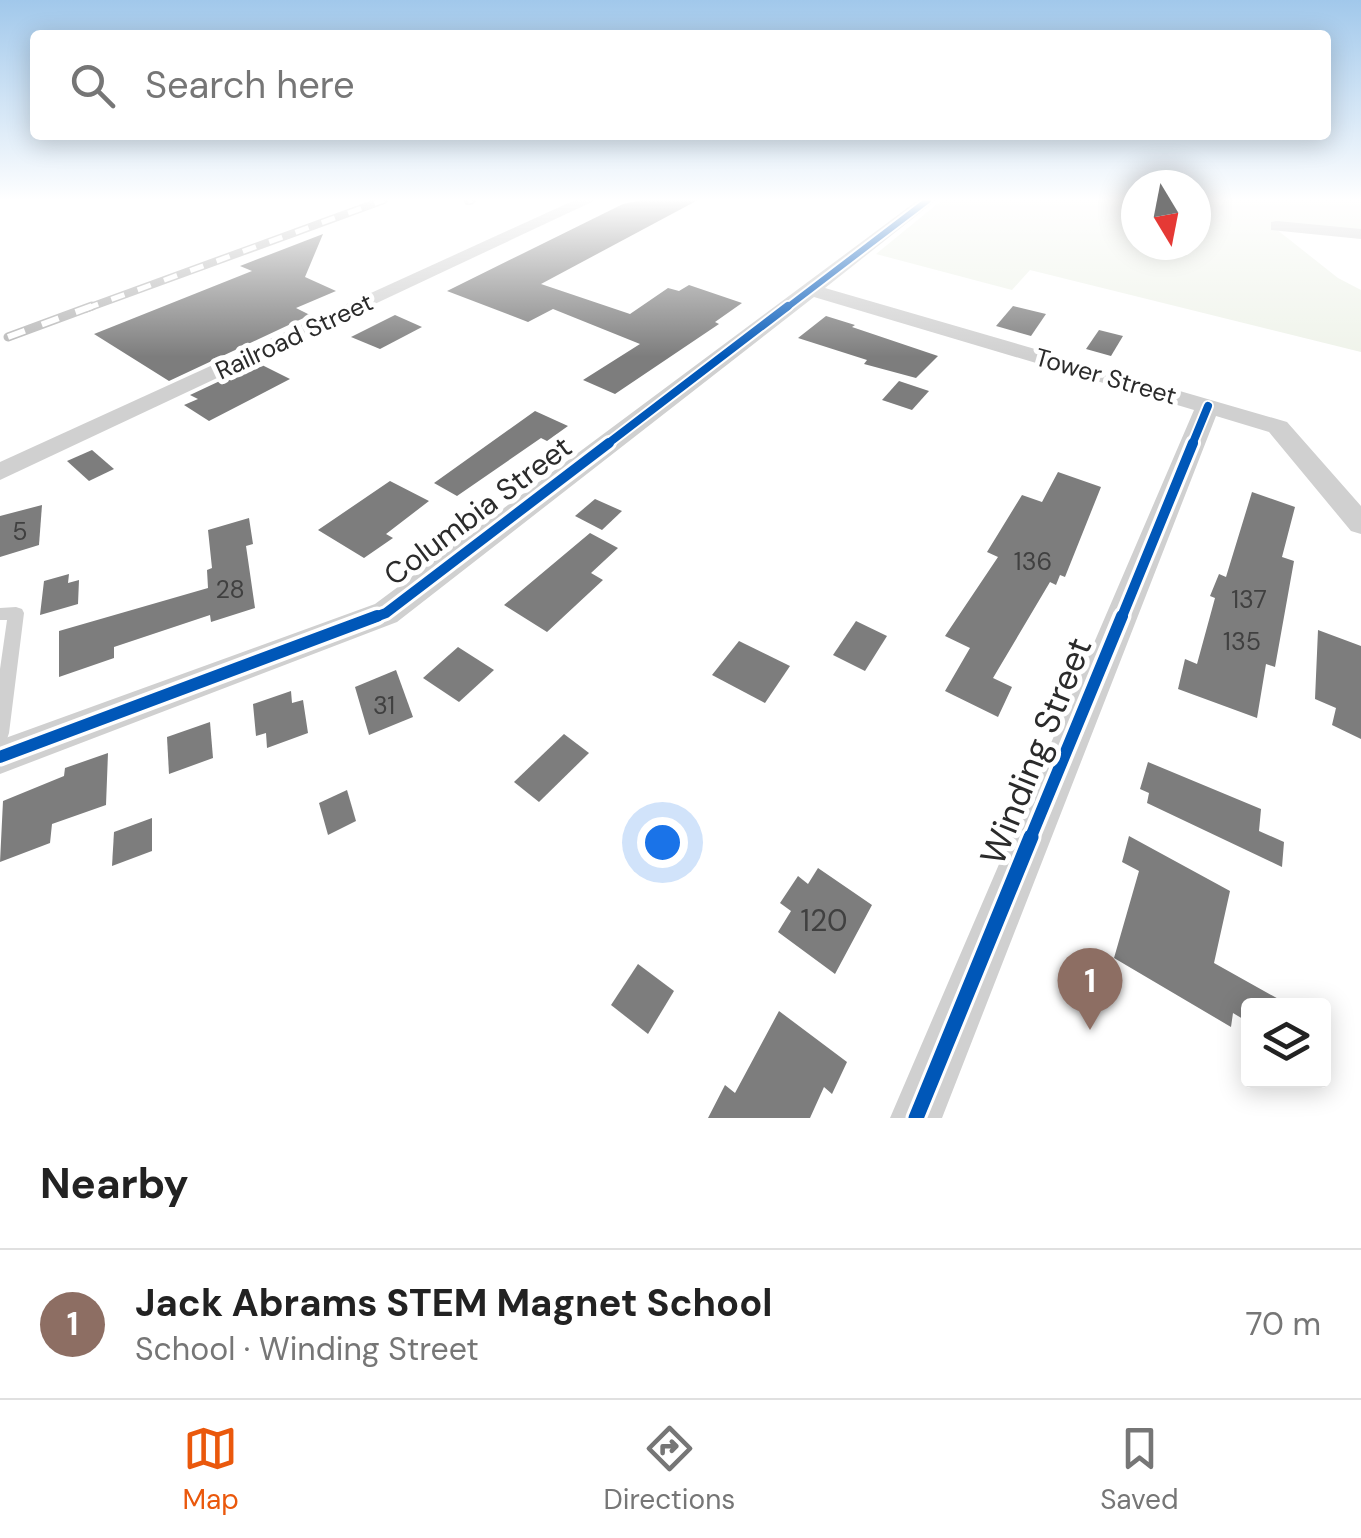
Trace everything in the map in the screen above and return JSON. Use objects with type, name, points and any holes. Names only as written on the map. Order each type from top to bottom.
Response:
[{"type":"street","name":"Railroad Street","points":[[0,472],[475,252]]},
{"type":"street","name":"Columbia Street","points":[[0,756],[386,613],[861,252]]},
{"type":"street","name":"Tower Street","points":[[812,290],[1278,427],[1361,524]]},
{"type":"street","name":"Winding Street","points":[[916,1118],[1208,406]]},
{"type":"lane","points":[[0,614],[16,613],[0,732]]},
{"type":"shaded area","points":[[1121,252],[1121,260],[1211,260],[1211,252],[1305,252],[1338,278],[1361,290],[1361,352],[1030,270],[1012,290],[876,254]]},
{"type":"building","points":[[276,252],[315,252],[305,277],[336,291],[296,308],[310,315],[169,381],[94,334],[252,271],[240,266]]},
{"type":"building","points":[[526,252],[600,252],[541,284],[630,314],[668,288],[679,291],[689,285],[742,303],[715,322],[719,324],[615,394],[583,380],[640,344],[553,309],[528,322],[447,291]]},
{"type":"building","points":[[1013,306],[1046,314],[1031,336],[996,326]]},
{"type":"building","points":[[395,315],[422,327],[380,349],[351,337]]},
{"type":"building","points":[[826,316],[938,356],[916,378],[864,364],[867,360],[798,338]]},
{"type":"building","points":[[1099,330],[1123,336],[1111,356],[1086,349]]},
{"type":"building","points":[[258,363],[290,379],[209,421],[184,405],[198,399],[190,395]]},
{"type":"building","points":[[899,381],[929,391],[912,410],[882,400]]},
{"type":"building","points":[[535,411],[568,426],[547,441],[541,438],[457,496],[434,483]]},
{"type":"building","points":[[92,450],[114,469],[89,481],[67,461]]},
{"type":"building","points":[[1058,472],[1101,487],[1065,577],[1060,575],[1056,585],[1050,582],[993,678],[1012,687],[998,717],[945,691],[970,648],[945,636],[998,557],[987,552],[1022,495],[1042,502]]},
{"type":"building","points":[[390,481],[429,501],[386,534],[393,538],[364,558],[318,530]]},
{"type":"building","points":[[1252,492],[1295,507],[1282,557],[1294,561],[1275,667],[1266,664],[1257,718],[1178,689],[1185,659],[1197,664],[1215,598],[1210,596],[1219,574],[1226,577]]},
{"type":"building","points":[[595,499],[622,511],[602,530],[575,516]]},
{"type":"building","points":[[42,505],[39,545],[0,557],[0,516]]},
{"type":"building","points":[[249,518],[253,544],[246,546],[255,608],[211,622],[210,615],[114,647],[114,658],[59,677],[59,631],[208,588],[207,570],[212,568],[208,530]]},
{"type":"building","points":[[590,533],[618,548],[591,573],[603,580],[547,632],[504,605]]},
{"type":"building","points":[[69,574],[68,583],[79,580],[78,604],[40,615],[44,581]]},
{"type":"building","points":[[856,621],[887,636],[865,671],[833,655]]},
{"type":"building","points":[[1318,630],[1361,646],[1361,739],[1332,725],[1336,708],[1315,699]]},
{"type":"building","points":[[739,641],[790,666],[765,703],[712,675]]},
{"type":"building","points":[[458,647],[494,670],[459,702],[423,678]]},
{"type":"building","points":[[396,670],[413,717],[369,735],[355,687]]},
{"type":"building","points":[[291,691],[292,703],[303,700],[308,733],[267,748],[266,733],[256,736],[253,704]]},
{"type":"building","points":[[210,722],[213,758],[169,774],[167,737]]},
{"type":"building","points":[[564,734],[589,753],[539,802],[514,782]]},
{"type":"building","points":[[108,753],[106,805],[52,824],[50,843],[0,862],[3,801],[64,776],[65,768]]},
{"type":"building","points":[[1148,762],[1261,809],[1259,831],[1284,842],[1282,867],[1147,803],[1149,793],[1140,789]]},
{"type":"building","points":[[347,790],[356,821],[328,835],[319,803]]},
{"type":"building","points":[[152,818],[152,851],[112,866],[114,832]]},
{"type":"building","points":[[1129,836],[1230,891],[1214,963],[1277,998],[1241,998],[1241,1018],[1233,1013],[1231,1027],[1114,958],[1139,871],[1122,862]]},
{"type":"building","points":[[818,868],[872,905],[835,974],[778,932],[791,911],[780,903],[798,876],[808,884]]},
{"type":"building","points":[[638,964],[674,991],[648,1034],[611,1005]]},
{"type":"building","points":[[779,1011],[847,1062],[832,1094],[824,1087],[810,1118],[708,1118],[725,1085],[735,1093]]},
{"type":"railway","points":[[85,309],[241,252]]},
{"type":"railway","points":[[8,337],[92,306]]},
{"type":"cycle path","points":[[0,757],[386,613],[860,252]]},
{"type":"cycle path","points":[[916,1118],[1208,406]]},
{"type":"place","name":"Jack Abrams STEM Magnet School","points":[[1090,1030]]}]
